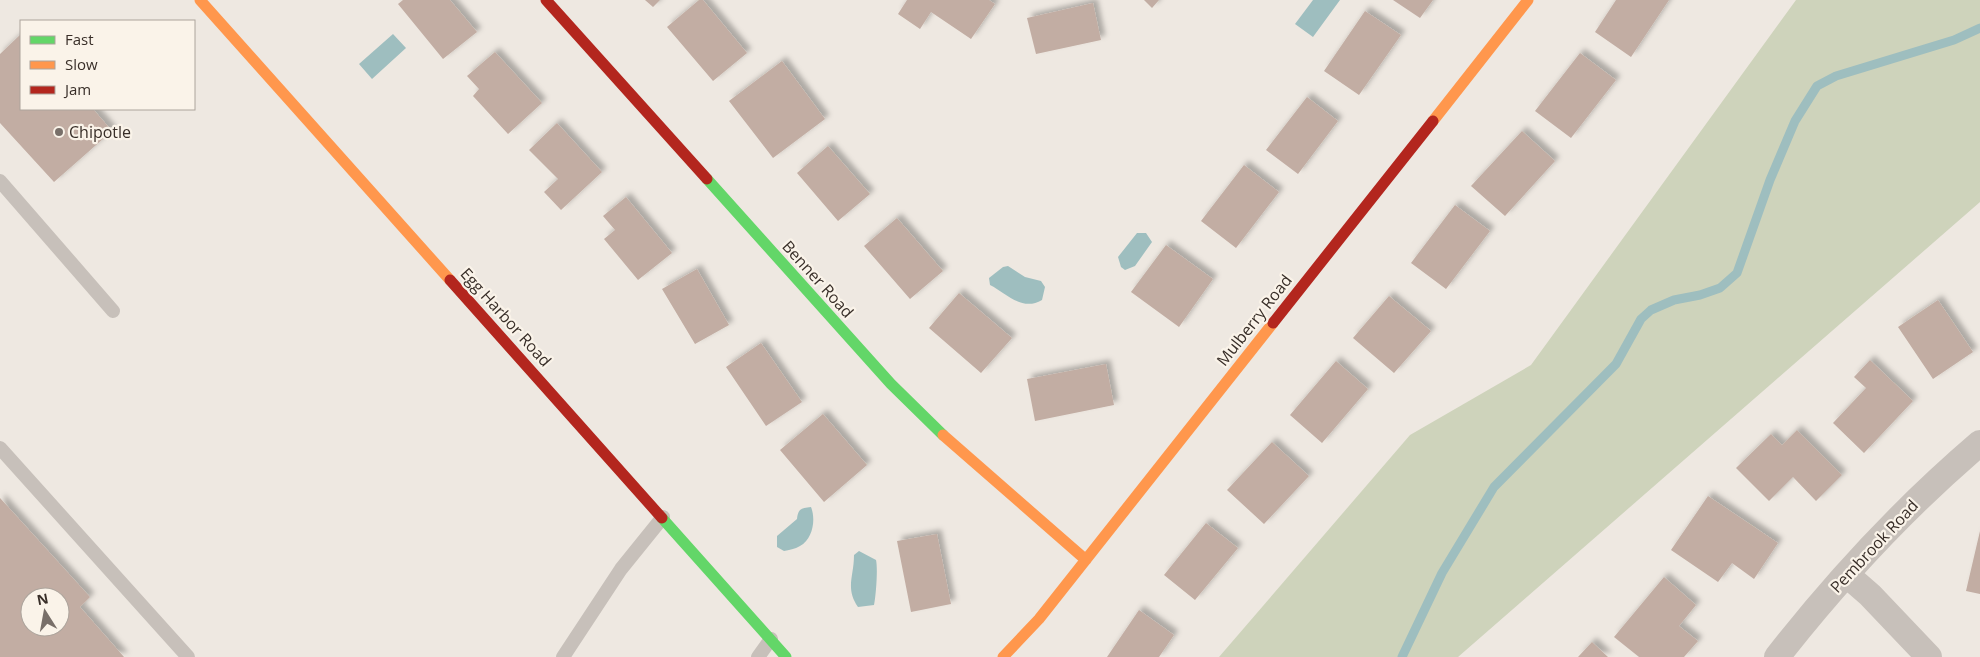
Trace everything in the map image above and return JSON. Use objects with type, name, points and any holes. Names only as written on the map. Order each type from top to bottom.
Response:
[{"type":"street","name":"Egg Harbor Road","points":[[200,0],[786,657]]},
{"type":"street","name":"Benner Road","points":[[546,0],[891,384],[967,458],[1086,560]]},
{"type":"street","name":"Mulberry Road","points":[[1003,657],[1039,619],[1528,0]]},
{"type":"street","name":"Pembrook Road","points":[[1777,657],[1805,621],[1890,525],[1942,475],[1980,443]]},
{"type":"street","points":[[1847,575],[1870,595],[1929,657]]},
{"type":"lane","points":[[0,181],[113,311]]},
{"type":"lane","points":[[0,448],[188,657]]},
{"type":"lane","points":[[563,657],[621,569],[663,517]]},
{"type":"lane","points":[[758,657],[771,639]]},
{"type":"green space","points":[[1796,0],[1980,0],[1980,202],[1458,657],[1219,657],[1410,435],[1531,365]]},
{"type":"water","points":[[1313,0],[1340,0],[1313,37],[1295,24]]},
{"type":"water","points":[[393,34],[406,48],[372,79],[359,64]]},
{"type":"water","points":[[1137,233],[1146,233],[1152,242],[1135,266],[1125,270],[1121,267],[1118,257]]},
{"type":"water","points":[[1008,266],[1025,277],[1041,281],[1045,287],[1042,300],[1028,304],[1021,303],[990,285],[989,278],[1003,267]]},
{"type":"water","points":[[811,507],[813,523],[808,539],[796,548],[784,551],[777,547],[777,536],[797,519],[798,513],[801,510]]},
{"type":"water","points":[[859,551],[876,560],[874,605],[858,607],[852,594],[851,582],[854,555]]},
{"type":"building","points":[[403,0],[450,0],[477,32],[443,59],[398,4]]},
{"type":"building","points":[[645,0],[660,0],[653,7]]},
{"type":"building","points":[[699,0],[703,0],[747,53],[713,81],[667,27]]},
{"type":"building","points":[[907,0],[989,0],[995,4],[971,39],[931,12],[920,29],[898,14]]},
{"type":"building","points":[[1144,0],[1159,0],[1152,8]]},
{"type":"building","points":[[1393,0],[1433,0],[1420,18]]},
{"type":"building","points":[[1616,0],[1669,0],[1631,57],[1595,32]]},
{"type":"building","points":[[1093,3],[1101,40],[1036,54],[1027,18]]},
{"type":"building","points":[[1365,11],[1401,35],[1359,95],[1324,71]]},
{"type":"building","points":[[20,35],[20,110],[94,110],[112,131],[54,182],[0,123],[0,54]]},
{"type":"building","points":[[495,52],[542,103],[508,134],[473,96],[479,89],[467,76]]},
{"type":"building","points":[[1580,53],[1616,80],[1571,138],[1535,111]]},
{"type":"building","points":[[782,61],[825,119],[773,158],[729,101]]},
{"type":"building","points":[[1307,97],[1338,121],[1298,174],[1266,150]]},
{"type":"building","points":[[557,123],[602,172],[561,210],[544,192],[558,179],[529,150]]},
{"type":"building","points":[[1522,131],[1555,161],[1505,216],[1471,186]]},
{"type":"building","points":[[828,146],[870,194],[838,221],[797,173]]},
{"type":"building","points":[[1244,165],[1279,192],[1236,248],[1201,221]]},
{"type":"building","points":[[626,197],[672,253],[638,280],[604,239],[615,230],[603,216]]},
{"type":"building","points":[[1455,205],[1490,231],[1446,289],[1411,263]]},
{"type":"building","points":[[897,218],[943,271],[910,299],[864,246]]},
{"type":"building","points":[[1166,245],[1213,279],[1179,327],[1131,292]]},
{"type":"building","points":[[697,269],[729,325],[695,344],[662,289]]},
{"type":"building","points":[[959,293],[1012,338],[981,373],[929,328]]},
{"type":"building","points":[[1389,296],[1431,331],[1394,373],[1353,338]]},
{"type":"building","points":[[1938,300],[1973,352],[1933,379],[1898,327]]},
{"type":"building","points":[[761,343],[802,402],[766,426],[726,367]]},
{"type":"building","points":[[1870,360],[1913,401],[1864,453],[1833,423],[1866,388],[1854,377]]},
{"type":"building","points":[[1336,361],[1368,389],[1322,443],[1290,415]]},
{"type":"building","points":[[1106,364],[1114,405],[1035,421],[1027,379]]},
{"type":"building","points":[[823,414],[867,465],[824,502],[780,450]]},
{"type":"building","points":[[1797,430],[1842,475],[1816,501],[1793,477],[1769,501],[1736,468],[1771,434],[1782,445]]},
{"type":"building","points":[[1272,442],[1309,476],[1264,524],[1227,490]]},
{"type":"building","points":[[1708,496],[1778,543],[1754,579],[1732,563],[1718,582],[1671,550]]},
{"type":"building","points":[[0,498],[90,597],[80,607],[124,657],[0,657]]},
{"type":"building","points":[[1206,523],[1238,548],[1195,600],[1164,575]]},
{"type":"building","points":[[1980,531],[1980,594],[1966,591]]},
{"type":"building","points":[[937,534],[951,604],[911,612],[897,541]]},
{"type":"building","points":[[1664,577],[1696,605],[1679,626],[1698,641],[1684,657],[1639,657],[1614,637]]},
{"type":"building","points":[[1139,610],[1174,635],[1159,657],[1107,657]]},
{"type":"building","points":[[1592,642],[1608,657],[1578,657]]},
{"type":"waterway","points":[[1402,657],[1442,573],[1494,487],[1616,364],[1641,319],[1651,310],[1674,300],[1700,295],[1720,288],[1737,273],[1770,180],[1795,121],[1817,86],[1836,76],[1954,40],[1980,28]]},
{"type":"traffic: fast","points":[[707,179],[891,384],[943,435]]},
{"type":"traffic: fast","points":[[662,518],[786,657]]},
{"type":"traffic: slow","points":[[200,0],[450,280]]},
{"type":"traffic: slow","points":[[1433,121],[1528,0]]},
{"type":"traffic: slow","points":[[1003,657],[1039,619],[1273,323]]},
{"type":"traffic: slow","points":[[943,435],[1086,560]]},
{"type":"traffic: jam","points":[[546,0],[707,179]]},
{"type":"traffic: jam","points":[[1273,323],[1433,121]]},
{"type":"traffic: jam","points":[[450,280],[662,518]]},
{"type":"place","name":"Chipotle","points":[[59,132]]}]
